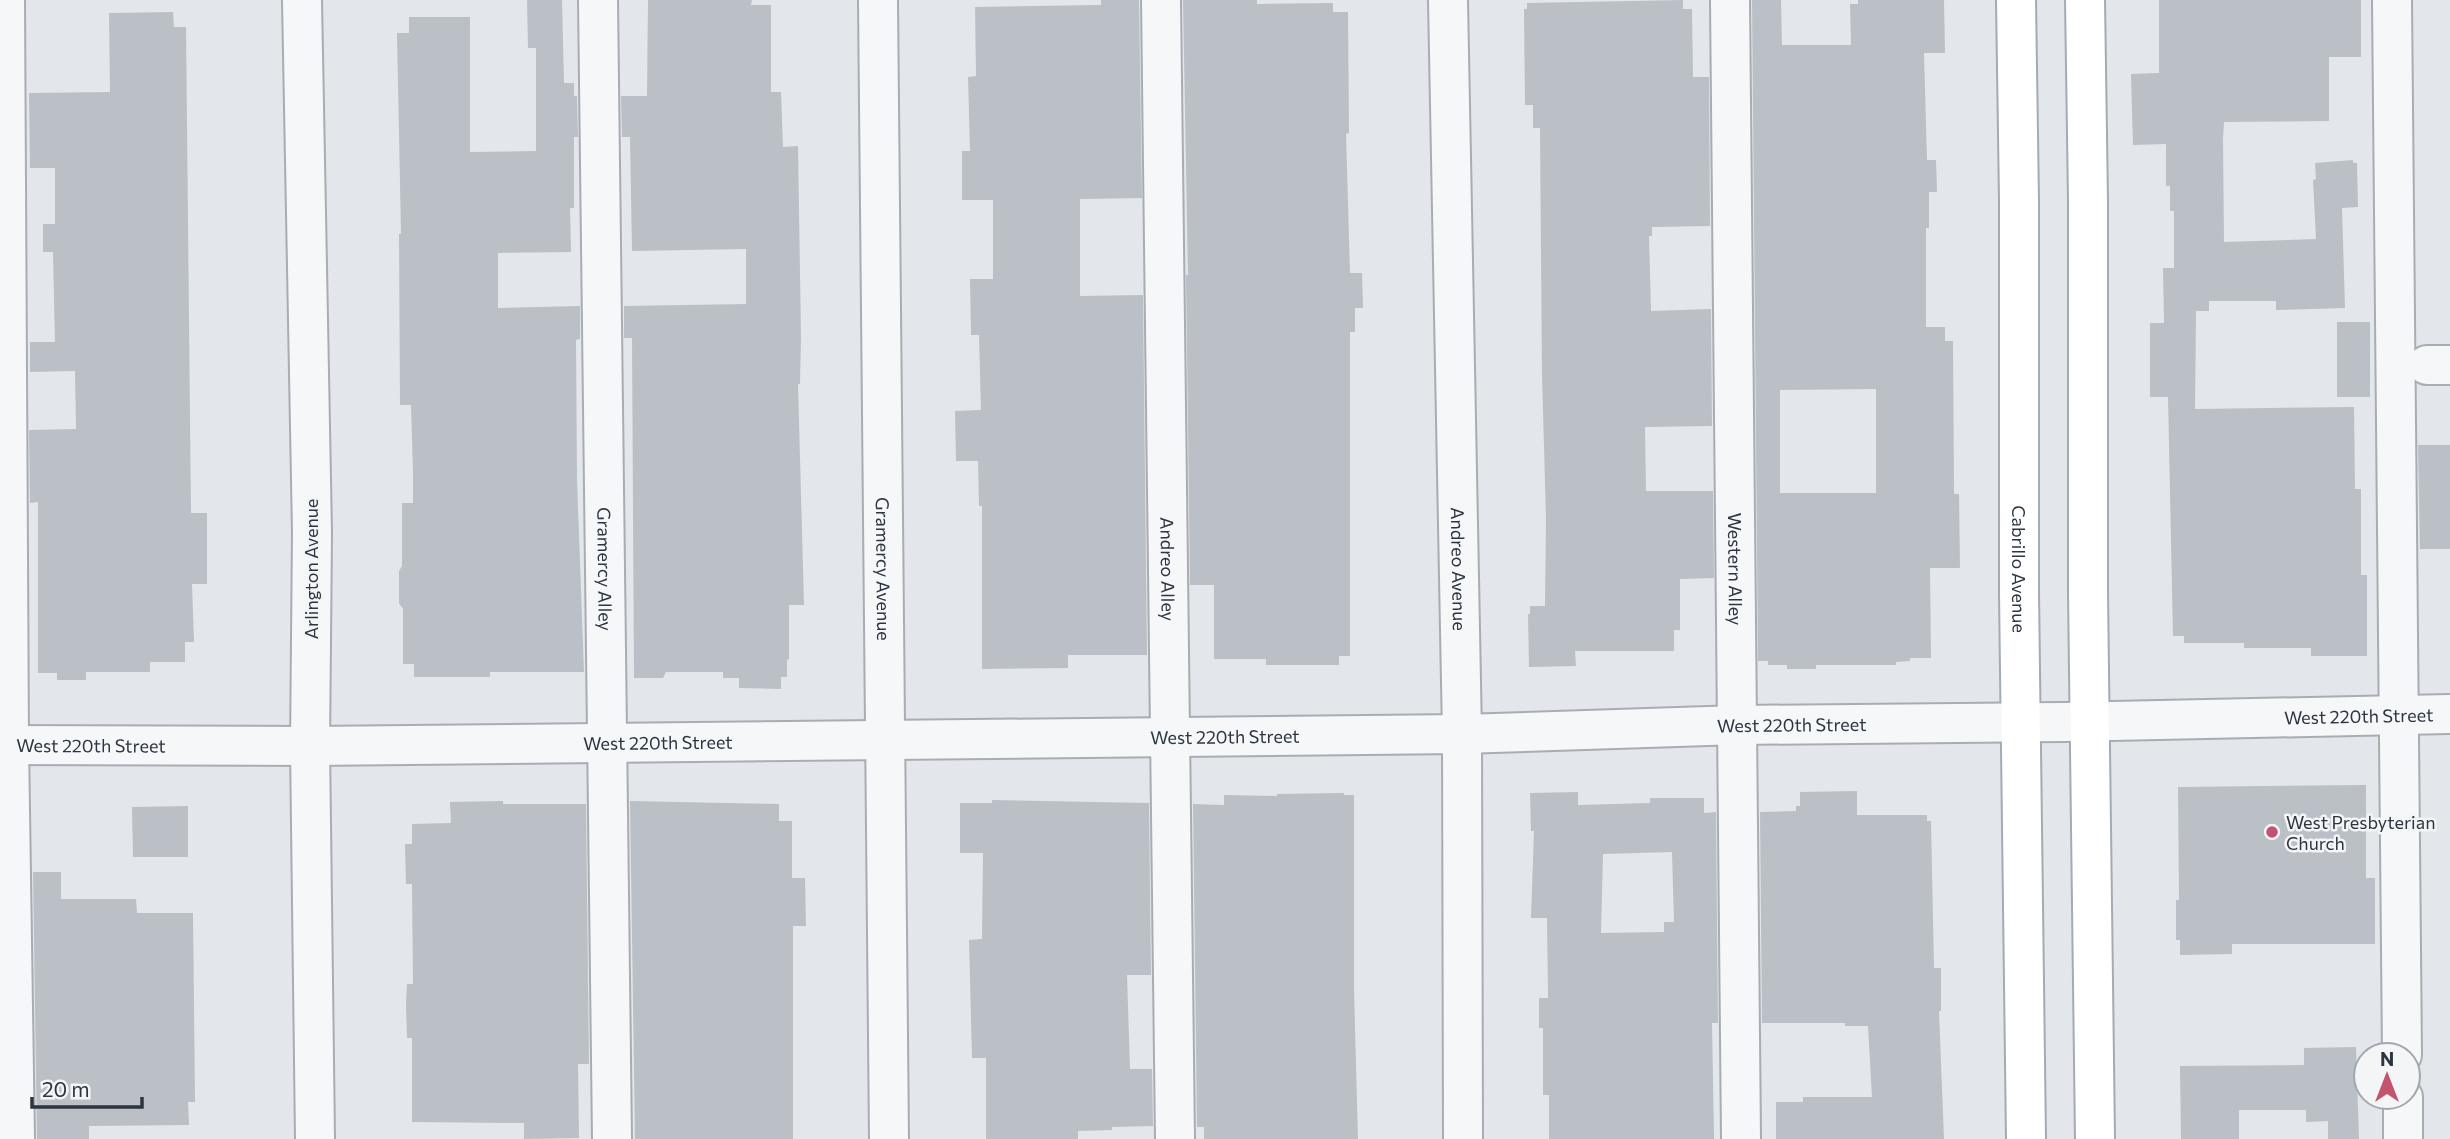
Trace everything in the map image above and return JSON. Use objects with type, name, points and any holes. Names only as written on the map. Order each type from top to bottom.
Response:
[{"type":"main road","name":"Cabrillo Avenue","points":[[2016,0],[2026,1139]]},
{"type":"main road","points":[[2085,0],[2095,1139]]},
{"type":"street","points":[[5,0],[5,744],[15,1139]]},
{"type":"street","name":"Arlington Avenue","points":[[302,0],[312,533],[310,746],[315,1139]]},
{"type":"street","name":"Gramercy Alley","points":[[598,0],[612,1139]]},
{"type":"street","name":"Gramercy Avenue","points":[[878,0],[889,1139]]},
{"type":"street","name":"Andreo Alley","points":[[1161,0],[1175,1139]]},
{"type":"street","name":"Andreo Avenue","points":[[1448,0],[1462,734],[1463,1139]]},
{"type":"street","name":"Western Alley","points":[[1730,0],[1741,1139]]},
{"type":"street","points":[[2392,0],[2402,1041]]},
{"type":"street","name":"West 220th Street","points":[[5,744],[310,746],[1462,734],[1738,725],[2450,714]]},
{"type":"street","points":[[2403,1111],[2403,1139]]},
{"type":"building","points":[[527,0],[562,0],[564,83],[574,83],[574,96],[577,96],[574,208],[570,208],[571,252],[498,253],[498,308],[580,306],[580,339],[576,340],[577,480],[584,672],[490,672],[490,677],[414,677],[414,664],[403,664],[403,609],[399,603],[402,503],[413,503],[413,472],[411,405],[400,405],[401,234],[397,33],[409,33],[409,17],[470,17],[470,152],[536,151],[536,48],[528,48]]},
{"type":"building","points":[[648,0],[752,0],[751,5],[771,5],[771,92],[781,92],[783,147],[798,146],[801,337],[798,384],[804,605],[789,605],[789,660],[787,659],[787,677],[781,677],[781,689],[739,688],[739,678],[723,678],[723,672],[666,672],[663,678],[634,678],[632,338],[624,338],[624,306],[746,304],[746,249],[632,251],[630,137],[622,137],[621,96],[647,96]]},
{"type":"building","points":[[1101,0],[1139,0],[1142,198],[1080,199],[1080,296],[1143,295],[1147,655],[1068,655],[1068,668],[982,669],[982,506],[979,506],[978,461],[956,461],[955,411],[981,410],[979,335],[971,335],[970,279],[993,279],[993,200],[962,200],[962,151],[970,151],[968,77],[976,76],[975,7],[1101,5]]},
{"type":"building","points":[[1183,0],[1257,0],[1257,4],[1333,3],[1333,12],[1348,12],[1349,133],[1346,134],[1350,273],[1362,273],[1363,308],[1355,308],[1355,332],[1350,332],[1350,656],[1339,656],[1339,665],[1266,665],[1266,659],[1214,659],[1214,585],[1190,585]]},
{"type":"building","points":[[1683,0],[1683,9],[1692,9],[1693,77],[1709,77],[1710,226],[1652,227],[1652,236],[1649,236],[1651,311],[1711,309],[1712,426],[1645,427],[1646,491],[1713,491],[1714,578],[1680,579],[1680,630],[1674,630],[1674,651],[1575,651],[1576,666],[1529,667],[1530,606],[1545,606],[1546,518],[1540,128],[1533,128],[1533,105],[1525,105],[1524,9],[1527,9],[1527,3]]},
{"type":"building","points":[[1752,0],[1781,0],[1782,45],[1851,45],[1850,4],[1858,4],[1858,0],[1944,0],[1945,53],[1924,53],[1927,160],[1936,160],[1937,192],[1929,192],[1929,228],[1926,228],[1926,327],[1945,327],[1945,341],[1953,341],[1954,494],[1959,494],[1960,568],[1930,568],[1931,658],[1910,658],[1910,661],[1896,662],[1896,665],[1816,665],[1816,669],[1787,669],[1787,665],[1768,665],[1768,661],[1758,661]],"holes":[[[1876,389],[1876,493],[1780,493],[1780,390]]]},
{"type":"building","points":[[2159,0],[2361,0],[2361,57],[2329,57],[2329,121],[2224,122],[2223,138],[2224,242],[2316,239],[2313,180],[2316,179],[2315,163],[2353,160],[2353,163],[2357,163],[2358,207],[2342,208],[2345,308],[2276,310],[2276,301],[2209,301],[2209,311],[2196,311],[2195,409],[2354,407],[2355,489],[2361,489],[2361,575],[2367,575],[2367,656],[2311,656],[2311,648],[2244,648],[2244,643],[2184,643],[2184,636],[2173,636],[2168,397],[2150,397],[2150,323],[2164,323],[2163,268],[2174,268],[2174,211],[2170,211],[2170,186],[2166,186],[2166,144],[2133,145],[2131,74],[2159,73]]},
{"type":"building","points":[[173,12],[174,27],[186,27],[191,513],[207,513],[207,584],[192,584],[194,642],[185,642],[185,662],[150,662],[150,672],[86,672],[86,680],[57,680],[57,673],[38,673],[38,502],[30,503],[29,430],[76,429],[75,371],[30,372],[30,342],[55,342],[53,252],[43,252],[43,224],[55,224],[55,168],[30,168],[29,93],[110,92],[109,13]]},
{"type":"building","points":[[2337,322],[2370,322],[2370,397],[2337,397]]},
{"type":"building","points":[[2418,445],[2450,445],[2450,549],[2420,549]]},
{"type":"building","name":"West Presbyterian Church","points":[[2366,785],[2366,878],[2375,878],[2375,944],[2232,944],[2232,954],[2180,955],[2180,940],[2176,940],[2176,900],[2179,900],[2178,787]]},
{"type":"building","points":[[1857,791],[1857,815],[1927,815],[1927,821],[1931,821],[1934,968],[1941,968],[1939,1011],[1944,1139],[1776,1139],[1776,1102],[1803,1102],[1803,1097],[1872,1097],[1868,1026],[1845,1026],[1845,1023],[1762,1023],[1760,812],[1796,811],[1796,806],[1800,806],[1800,792]]},
{"type":"building","points":[[1578,792],[1578,805],[1650,803],[1650,798],[1704,798],[1704,813],[1716,812],[1718,1023],[1712,1023],[1714,1139],[1549,1139],[1549,1095],[1543,1095],[1543,1028],[1539,1028],[1539,998],[1548,998],[1547,918],[1531,918],[1534,831],[1531,831],[1530,793]],"holes":[[[1672,852],[1674,922],[1664,922],[1664,932],[1601,933],[1603,854]]]},
{"type":"building","points":[[1224,795],[1354,795],[1354,990],[1358,1139],[1204,1139],[1204,1127],[1197,1127],[1193,804],[1224,805]]},
{"type":"building","points":[[992,800],[1149,803],[1151,975],[1127,975],[1130,1069],[1152,1069],[1153,1126],[1078,1131],[1078,1139],[986,1139],[986,1058],[972,1058],[969,940],[982,939],[983,853],[960,853],[960,803],[992,803]]},
{"type":"building","points":[[503,801],[503,804],[586,804],[589,1064],[578,1064],[579,1138],[524,1139],[524,1123],[412,1122],[412,1038],[407,1038],[406,1005],[407,984],[413,984],[412,884],[406,884],[405,844],[412,844],[412,824],[451,823],[450,802]]},
{"type":"building","points":[[630,801],[779,804],[779,821],[792,821],[792,878],[805,878],[806,926],[793,926],[793,1139],[635,1139]]},
{"type":"building","points":[[188,806],[188,857],[133,857],[132,807]]},
{"type":"building","points":[[33,872],[61,872],[61,899],[136,899],[137,913],[193,913],[195,1102],[188,1102],[189,1125],[89,1126],[89,1139],[37,1139]]},
{"type":"building","points":[[2352,1047],[2352,1111],[2358,1111],[2359,1139],[2328,1139],[2328,1121],[2306,1122],[2306,1110],[2239,1110],[2239,1139],[2181,1139],[2180,1066],[2304,1065],[2304,1048]]},
{"type":"place","name":"West Presbyterian Church","points":[[2272,832]]}]
